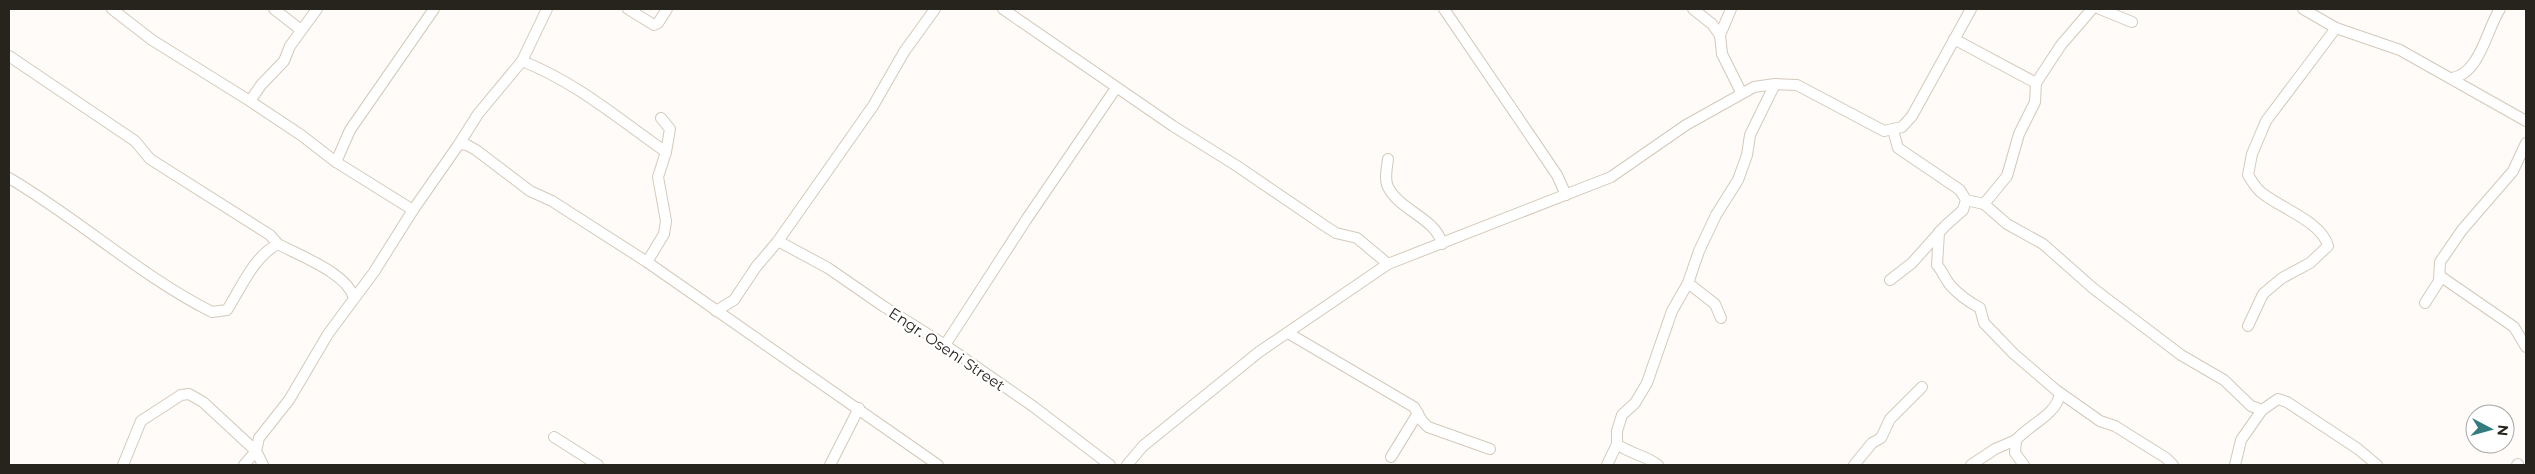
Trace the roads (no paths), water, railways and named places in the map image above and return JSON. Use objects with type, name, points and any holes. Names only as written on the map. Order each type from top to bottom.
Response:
[{"type":"street","points":[[112,9],[152,40],[250,101],[301,135],[336,162],[413,210]]},
{"type":"street","points":[[274,9],[301,30]]},
{"type":"street","points":[[250,101],[261,85],[284,61],[290,46],[317,9]]},
{"type":"street","points":[[336,162],[350,130],[434,9]]},
{"type":"street","points":[[244,465],[256,451],[259,438],[289,400],[328,334],[374,272],[413,210],[478,114],[522,61],[547,9]]},
{"type":"street","points":[[628,9],[654,25],[658,23],[667,9]]},
{"type":"street","points":[[716,311],[734,300],[756,267],[778,241],[854,134],[904,52],[935,9]]},
{"type":"street","points":[[1003,9],[1116,88],[1331,229],[1358,238],[1388,264]]},
{"type":"street","points":[[1444,9],[1491,81],[1557,175],[1566,195]]},
{"type":"street","points":[[1693,9],[1712,24],[1720,35],[1722,54],[1741,92]]},
{"type":"street","points":[[1720,35],[1732,9]]},
{"type":"street","points":[[1127,465],[1143,446],[1259,352],[1388,264],[1611,177],[1686,125],[1741,92],[1754,87],[1775,84],[1797,85],[1884,131],[1902,127],[1912,116],[1971,9]]},
{"type":"street","points":[[1984,204],[2007,176],[2019,134],[2034,102],[2036,83],[2061,45],[2092,9]]},
{"type":"street","points":[[2100,9],[2132,22]]},
{"type":"street","points":[[2303,9],[2336,28],[2400,50],[2526,121]]},
{"type":"street","points":[[2452,78],[2458,77],[2481,52],[2500,9]]},
{"type":"street","points":[[2248,326],[2263,294],[2282,278],[2310,263],[2328,246],[2326,236],[2314,225],[2260,192],[2248,175],[2254,148],[2266,120],[2336,28]]},
{"type":"street","points":[[1954,39],[2036,83]]},
{"type":"street","points":[[9,56],[135,141],[150,159],[270,235],[278,244],[341,280],[351,288],[354,298]]},
{"type":"street","points":[[522,61],[543,69],[611,111],[666,152]]},
{"type":"street","points":[[1607,465],[1616,444],[1617,431],[1622,415],[1635,403],[1648,383],[1672,311],[1688,283],[1702,244],[1716,215],[1738,180],[1748,155],[1750,135],[1775,84]]},
{"type":"street","points":[[945,345],[1026,220],[1116,88]]},
{"type":"street","points":[[647,262],[664,234],[666,221],[658,178],[666,152],[670,129],[662,118]]},
{"type":"street","points":[[1893,130],[1898,148],[1960,190],[1966,200],[1984,204],[2007,224],[2043,244],[2094,289],[2181,355],[2224,380],[2252,406],[2262,410]]},
{"type":"street","points":[[2425,302],[2440,276],[2440,262],[2462,230],[2513,171],[2526,143]]},
{"type":"street","points":[[459,144],[467,145],[476,150],[530,192],[552,201],[647,262],[859,408],[938,465]]},
{"type":"street","points":[[1388,159],[1386,177],[1388,187],[1412,212],[1436,228],[1442,244]]},
{"type":"street","points":[[9,178],[47,202],[136,267],[212,312],[227,310],[260,258],[269,248],[278,244]]},
{"type":"street","points":[[1890,280],[1912,263],[1939,232],[1963,210],[1966,200]]},
{"type":"street","points":[[1939,232],[1937,265],[1945,274],[1949,284],[1968,302],[1980,308],[1984,323],[2014,354],[2060,394],[2100,421],[2114,426],[2145,444],[2173,465]]},
{"type":"street","name":"Engr. Oseni Street","points":[[778,241],[828,268],[883,306],[945,345],[1034,407],[1110,465]]},
{"type":"street","points":[[2440,276],[2514,327],[2526,347]]},
{"type":"street","points":[[1688,283],[1711,300],[1721,318]]},
{"type":"street","points":[[1288,333],[1414,407],[1428,427],[1490,449]]},
{"type":"street","points":[[1854,465],[1872,443],[1881,438],[1890,419],[1922,387]]},
{"type":"street","points":[[123,465],[141,421],[181,395],[189,394],[203,402],[256,451],[263,465]]},
{"type":"street","points":[[1972,465],[1995,449],[2011,442],[2053,410],[2058,404],[2060,394]]},
{"type":"street","points":[[2235,465],[2241,440],[2262,410],[2278,399],[2286,402],[2358,449],[2377,465]]},
{"type":"street","points":[[830,465],[859,408]]},
{"type":"street","points":[[1391,457],[1418,413]]},
{"type":"street","points":[[554,437],[598,465]]},
{"type":"street","points":[[2011,442],[2015,453],[2024,465]]},
{"type":"street","points":[[1616,444],[1629,453],[1642,456],[1658,465]]}]
